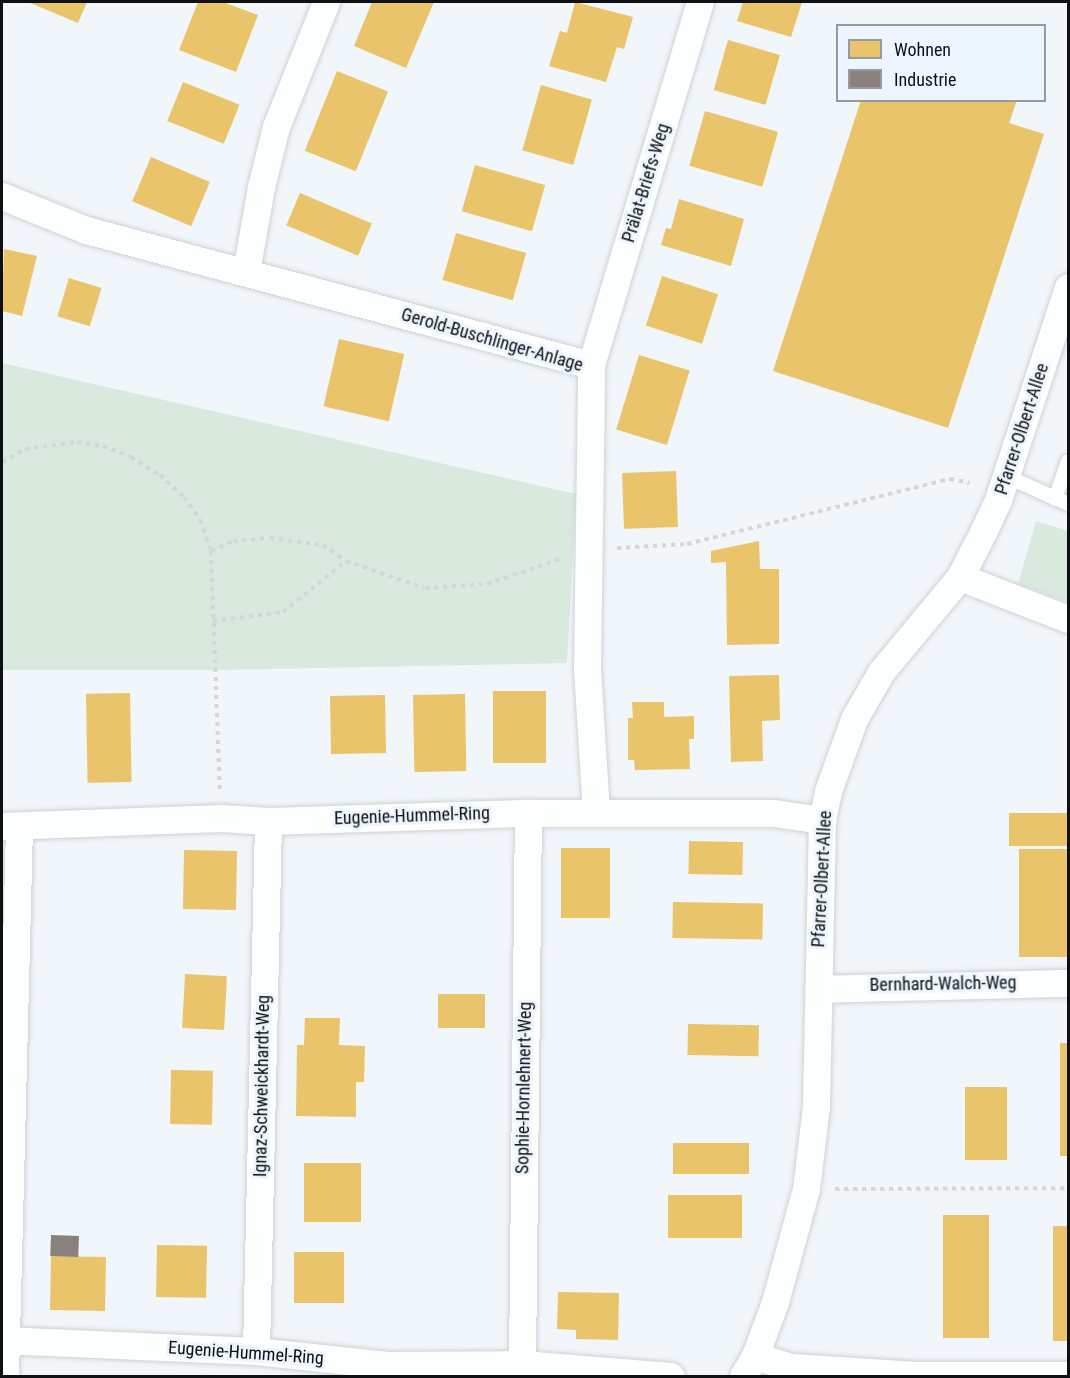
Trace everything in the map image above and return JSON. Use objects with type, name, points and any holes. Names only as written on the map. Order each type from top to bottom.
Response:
[{"type":"street","points":[[246,272],[261,188],[276,127],[326,2]]},
{"type":"street","name":"Prälat-Briefs-Weg","points":[[591,365],[700,2]]},
{"type":"street","name":"Gerold-Buschlinger-Anlage","points":[[2,196],[86,230],[591,365],[587,670],[596,812]]},
{"type":"street","name":"Pfarrer-Olbert-Allee","points":[[749,1366],[785,1273],[806,1189],[816,1106],[822,820],[838,759],[860,709],[881,672],[960,576],[984,530],[1006,476],[1068,287]]},
{"type":"street","points":[[960,576],[1068,619]]},
{"type":"street","name":"Eugenie-Hummel-Ring","points":[[10,826],[221,818],[268,821],[596,812],[774,813],[822,820]]},
{"type":"street","name":"Sophie-Hornlehnert-Weg","points":[[522,1364],[528,813]]},
{"type":"street","name":"Ignaz-Schweickhardt-Weg","points":[[268,821],[268,1360]]},
{"type":"street","points":[[5,1377],[10,826]]},
{"type":"street","name":"Bernhard-Walch-Weg","points":[[818,988],[1068,982]]},
{"type":"street","name":"Eugenie-Hummel-Ring","points":[[4,1340],[268,1360],[387,1365],[522,1364],[670,1377]]},
{"type":"street","points":[[749,1366],[917,1376],[1068,1375]]},
{"type":"lane","points":[[1006,476],[1062,502],[1068,461]]},
{"type":"path","points":[[2,462],[25,449],[77,442],[103,446],[131,457],[160,475],[184,497],[200,520],[211,552],[221,818]]},
{"type":"path","points":[[211,552],[233,541],[270,538],[323,545],[346,561],[425,588],[487,584],[588,550],[687,544],[950,479],[970,483]]},
{"type":"path","points":[[213,621],[283,612],[346,561]]},
{"type":"path","points":[[806,1189],[1068,1188]]},
{"type":"green space","points":[[2,363],[576,494],[567,663],[222,670],[2,670]]},
{"type":"green space","points":[[1036,521],[1068,531],[1068,602],[1018,584]]},
{"type":"building: Wohnen","points":[[28,2],[87,2],[78,23]]},
{"type":"building: Wohnen","points":[[198,2],[223,2],[258,15],[236,72],[179,50]]},
{"type":"building: Wohnen","points":[[372,2],[434,2],[406,68],[354,46]]},
{"type":"building: Wohnen","points":[[575,2],[633,17],[624,49],[617,47],[606,82],[549,66],[560,31],[567,33]]},
{"type":"building: Wohnen","points":[[743,2],[802,2],[791,37],[737,21]]},
{"type":"building: Wohnen","points":[[728,40],[780,55],[766,105],[714,90]]},
{"type":"building: Wohnen","points":[[337,71],[388,92],[356,171],[305,151]]},
{"type":"building: Wohnen","points":[[183,82],[240,105],[224,144],[167,121]]},
{"type":"building: Wohnen","points":[[541,85],[592,100],[573,165],[522,150]]},
{"type":"building: Wohnen","points":[[860,102],[1016,102],[1009,123],[1044,134],[948,428],[773,371]]},
{"type":"building: Wohnen","points":[[705,111],[778,132],[762,187],[689,166]]},
{"type":"building: Wohnen","points":[[151,157],[210,182],[191,226],[132,201]]},
{"type":"building: Wohnen","points":[[475,165],[545,185],[532,231],[462,211]]},
{"type":"building: Wohnen","points":[[300,193],[372,223],[358,256],[286,225]]},
{"type":"building: Wohnen","points":[[679,199],[744,219],[731,266],[661,245],[666,228],[671,229]]},
{"type":"building: Wohnen","points":[[456,233],[526,253],[513,300],[442,280]]},
{"type":"building: Wohnen","points":[[4,249],[37,256],[22,316],[2,311]]},
{"type":"building: Wohnen","points":[[662,276],[718,294],[702,344],[646,325]]},
{"type":"building: Wohnen","points":[[69,278],[102,288],[90,326],[57,316]]},
{"type":"building: Wohnen","points":[[339,339],[404,354],[389,421],[323,406]]},
{"type":"building: Wohnen","points":[[639,355],[690,370],[667,445],[616,430]]},
{"type":"building: Wohnen","points":[[676,471],[678,527],[624,529],[622,473]]},
{"type":"building: Wohnen","points":[[759,541],[760,569],[779,569],[779,644],[727,645],[726,562],[711,563],[711,551]]},
{"type":"building: Wohnen","points":[[779,675],[780,720],[762,721],[763,761],[731,762],[729,676]]},
{"type":"building: Wohnen","points":[[493,691],[546,691],[546,763],[493,763]]},
{"type":"building: Wohnen","points":[[130,693],[132,782],[88,783],[86,694]]},
{"type":"building: Wohnen","points":[[465,694],[466,771],[414,772],[413,695]]},
{"type":"building: Wohnen","points":[[385,695],[386,753],[331,754],[330,696]]},
{"type":"building: Wohnen","points":[[632,702],[664,702],[664,717],[694,716],[694,739],[689,739],[690,769],[635,770],[634,760],[628,760],[628,718],[633,718]]},
{"type":"building: Wohnen","points":[[1009,813],[1068,813],[1068,846],[1009,846]]},
{"type":"building: Wohnen","points":[[689,841],[743,842],[742,875],[688,874]]},
{"type":"building: Wohnen","points":[[561,848],[610,848],[610,918],[561,918]]},
{"type":"building: Wohnen","points":[[1019,849],[1068,849],[1068,957],[1019,957]]},
{"type":"building: Wohnen","points":[[184,850],[237,851],[236,910],[183,909]]},
{"type":"building: Wohnen","points":[[673,902],[763,904],[762,940],[672,938]]},
{"type":"building: Wohnen","points":[[185,974],[227,976],[224,1030],[182,1028]]},
{"type":"building: Wohnen","points":[[438,994],[485,994],[485,1028],[438,1028]]},
{"type":"building: Wohnen","points":[[305,1018],[340,1018],[339,1045],[365,1046],[364,1082],[356,1082],[356,1117],[296,1116],[297,1045],[304,1045]]},
{"type":"building: Wohnen","points":[[688,1024],[759,1025],[758,1056],[687,1055]]},
{"type":"building: Wohnen","points":[[1060,1043],[1068,1043],[1068,1156],[1060,1156]]},
{"type":"building: Wohnen","points":[[171,1070],[213,1071],[212,1125],[170,1124]]},
{"type":"building: Wohnen","points":[[965,1087],[1007,1087],[1007,1160],[965,1160]]},
{"type":"building: Wohnen","points":[[673,1143],[749,1143],[749,1174],[673,1174]]},
{"type":"building: Wohnen","points":[[304,1163],[361,1163],[361,1222],[304,1222]]},
{"type":"building: Wohnen","points":[[668,1195],[742,1195],[742,1238],[668,1238]]},
{"type":"building: Wohnen","points":[[943,1215],[989,1215],[989,1338],[943,1338]]},
{"type":"building: Wohnen","points":[[1053,1226],[1068,1226],[1068,1341],[1053,1341]]},
{"type":"building: Wohnen","points":[[157,1245],[207,1246],[206,1298],[156,1297]]},
{"type":"building: Wohnen","points":[[294,1252],[344,1252],[344,1303],[294,1303]]},
{"type":"building: Wohnen","points":[[51,1256],[106,1257],[105,1311],[50,1310]]},
{"type":"building: Wohnen","points":[[558,1292],[619,1293],[618,1340],[576,1339],[576,1330],[557,1329]]},
{"type":"building: Industrie","points":[[51,1235],[79,1236],[78,1257],[50,1256]]}]
